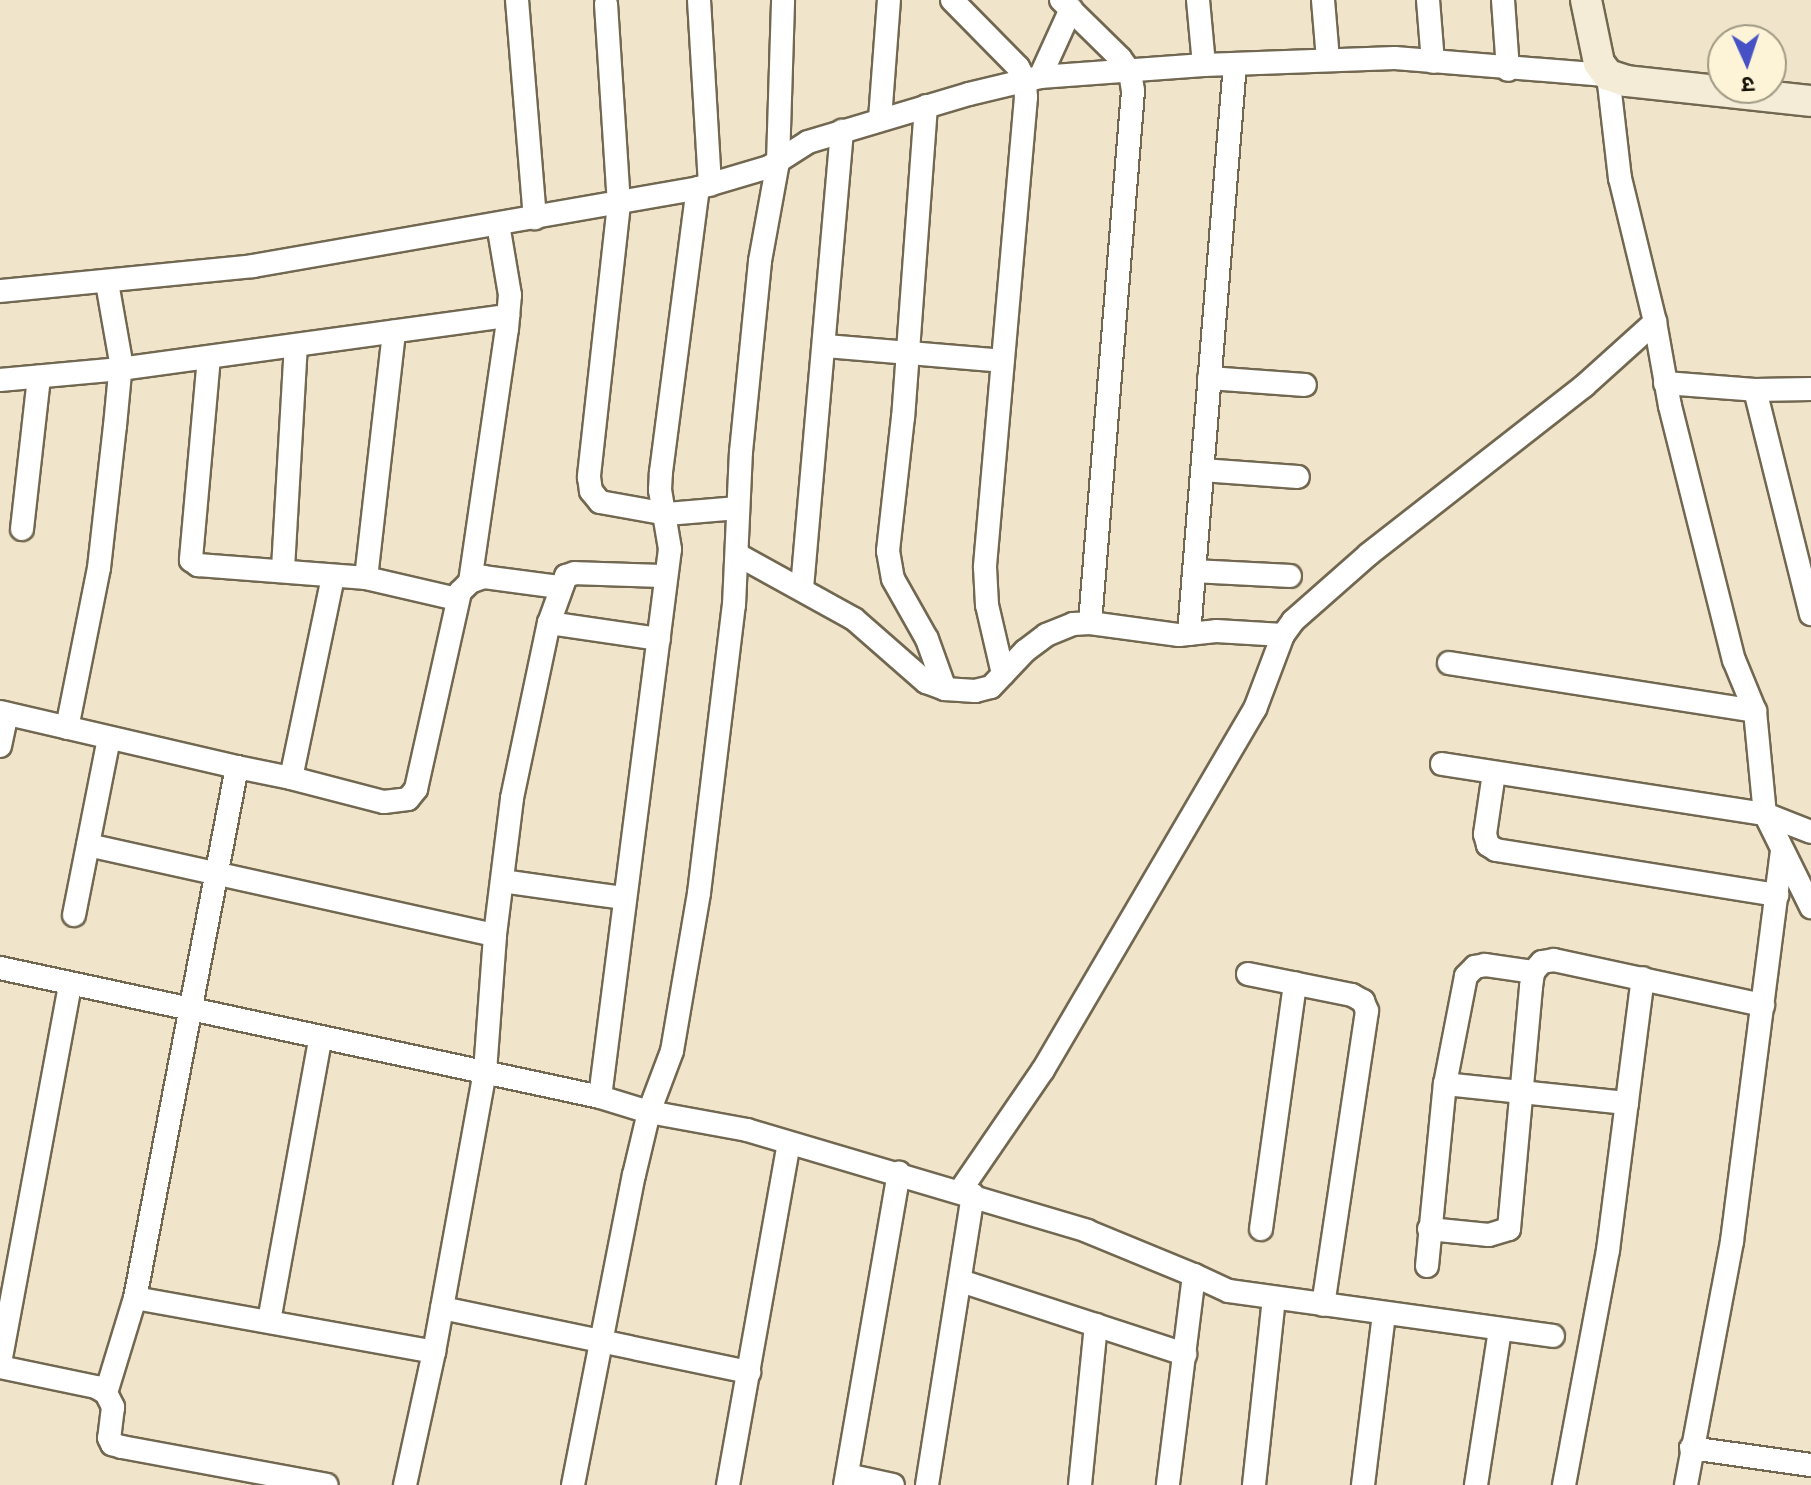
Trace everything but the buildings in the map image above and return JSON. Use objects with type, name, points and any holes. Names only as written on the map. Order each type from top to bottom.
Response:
[{"type":"street","points":[[517,0],[535,218]]},
{"type":"street","points":[[600,1097],[623,898],[670,549],[667,514],[660,490],[661,472],[704,187],[699,0]]},
{"type":"street","points":[[573,1485],[634,1175],[649,1112],[672,1051],[699,893],[738,555],[738,508],[760,261],[778,162],[783,0]]},
{"type":"street","points":[[880,119],[889,0]]},
{"type":"street","points":[[952,0],[1032,78]]},
{"type":"street","points":[[1198,0],[1204,65]]},
{"type":"street","points":[[1323,0],[1328,59]]},
{"type":"street","points":[[1428,0],[1433,62]]},
{"type":"street","points":[[1503,0],[1508,70]]},
{"type":"street","points":[[1586,0],[1599,63],[1608,75],[1620,178],[1655,322],[1665,383],[1705,556],[1734,660],[1755,711],[1765,814],[1811,907]]},
{"type":"street","points":[[606,4],[619,204],[589,477],[591,491],[600,502],[667,514],[738,508]]},
{"type":"street","points":[[1003,674],[987,605],[985,567],[1002,361],[1032,78],[1072,6],[1130,72],[1133,91],[1090,623]]},
{"type":"street","points":[[0,291],[107,283],[253,266],[704,187],[778,162],[808,142],[1032,78],[1204,65],[1395,58],[1508,70],[1608,75],[1626,81],[1811,101]]},
{"type":"street","points":[[1189,634],[1235,64]]},
{"type":"street","points":[[926,106],[888,551],[893,579],[927,639],[945,689]]},
{"type":"street","points":[[802,588],[842,131]]},
{"type":"street","points":[[0,746],[3,713],[384,802],[408,799],[416,789],[464,590],[508,316],[510,295],[498,224]]},
{"type":"street","points":[[67,728],[99,568],[120,369],[107,283]]},
{"type":"street","points":[[0,380],[120,369],[508,316]]},
{"type":"street","points":[[927,1485],[961,1281],[967,1193],[1043,1070],[1255,709],[1283,635],[1293,621],[1345,574],[1584,386],[1655,322]]},
{"type":"street","points":[[366,578],[394,332]]},
{"type":"street","points":[[283,569],[296,345]]},
{"type":"street","points":[[825,346],[1002,361]]},
{"type":"street","points":[[209,357],[191,560],[198,565],[283,569],[464,590],[484,577],[559,587]]},
{"type":"street","points":[[22,529],[39,377]]},
{"type":"street","points":[[1209,378],[1305,385]]},
{"type":"street","points":[[1665,383],[1755,390],[1811,389]]},
{"type":"street","points":[[1755,390],[1811,616]]},
{"type":"street","points":[[1202,470],[1298,477]]},
{"type":"street","points":[[738,555],[854,619],[926,682],[945,689],[975,691],[991,687],[1046,635],[1073,624],[1090,623],[1189,634],[1256,631],[1283,635]]},
{"type":"street","points":[[1194,571],[1290,576]]},
{"type":"street","points":[[405,1485],[434,1352],[485,1072],[495,935],[516,768],[559,587],[566,576],[575,573],[666,576]]},
{"type":"street","points":[[291,778],[333,577]]},
{"type":"street","points":[[1811,604],[1811,616]]},
{"type":"street","points":[[549,623],[659,639]]},
{"type":"street","points":[[1449,663],[1755,711]]},
{"type":"street","points":[[74,915],[109,738]]},
{"type":"street","points":[[1442,764],[1765,814],[1811,832]]},
{"type":"street","points":[[106,1393],[135,1298],[237,767]]},
{"type":"street","points":[[1494,773],[1485,834],[1488,845],[1496,850],[1777,895]]},
{"type":"street","points":[[88,845],[495,935]]},
{"type":"street","points":[[1686,1485],[1732,1241],[1782,853]]},
{"type":"street","points":[[502,881],[623,898]]},
{"type":"street","points":[[1429,1229],[1489,1235],[1509,1229],[1533,972],[1542,962],[1554,960],[1763,1005]]},
{"type":"street","points":[[1427,1266],[1445,1084],[1466,976],[1475,967],[1485,965],[1533,972]]},
{"type":"street","points":[[0,968],[600,1097],[649,1112],[747,1130],[967,1193],[1031,1217],[1087,1231],[1229,1291],[1553,1336]]},
{"type":"street","points":[[1248,974],[1352,995],[1363,1001],[1367,1011],[1323,1305]]},
{"type":"street","points":[[1564,1485],[1608,1250],[1643,978]]},
{"type":"street","points":[[1261,1229],[1295,983]]},
{"type":"street","points":[[70,984],[0,1365],[96,1387],[106,1393],[113,1407],[109,1438],[112,1444],[272,1480],[327,1485]]},
{"type":"street","points":[[269,1321],[320,1039]]},
{"type":"street","points":[[1445,1084],[1627,1103]]},
{"type":"street","points":[[728,1485],[789,1144]]},
{"type":"street","points":[[893,1485],[846,1480],[899,1173]]},
{"type":"street","points":[[1168,1485],[1194,1275]]},
{"type":"street","points":[[961,1281],[1185,1354]]},
{"type":"street","points":[[135,1298],[434,1352]]},
{"type":"street","points":[[1254,1485],[1274,1298]]},
{"type":"street","points":[[442,1308],[749,1372]]},
{"type":"street","points":[[1363,1485],[1384,1314]]},
{"type":"street","points":[[1080,1485],[1096,1325]]},
{"type":"street","points":[[1476,1485],[1500,1330]]},
{"type":"street","points":[[1691,1448],[1811,1465]]}]
